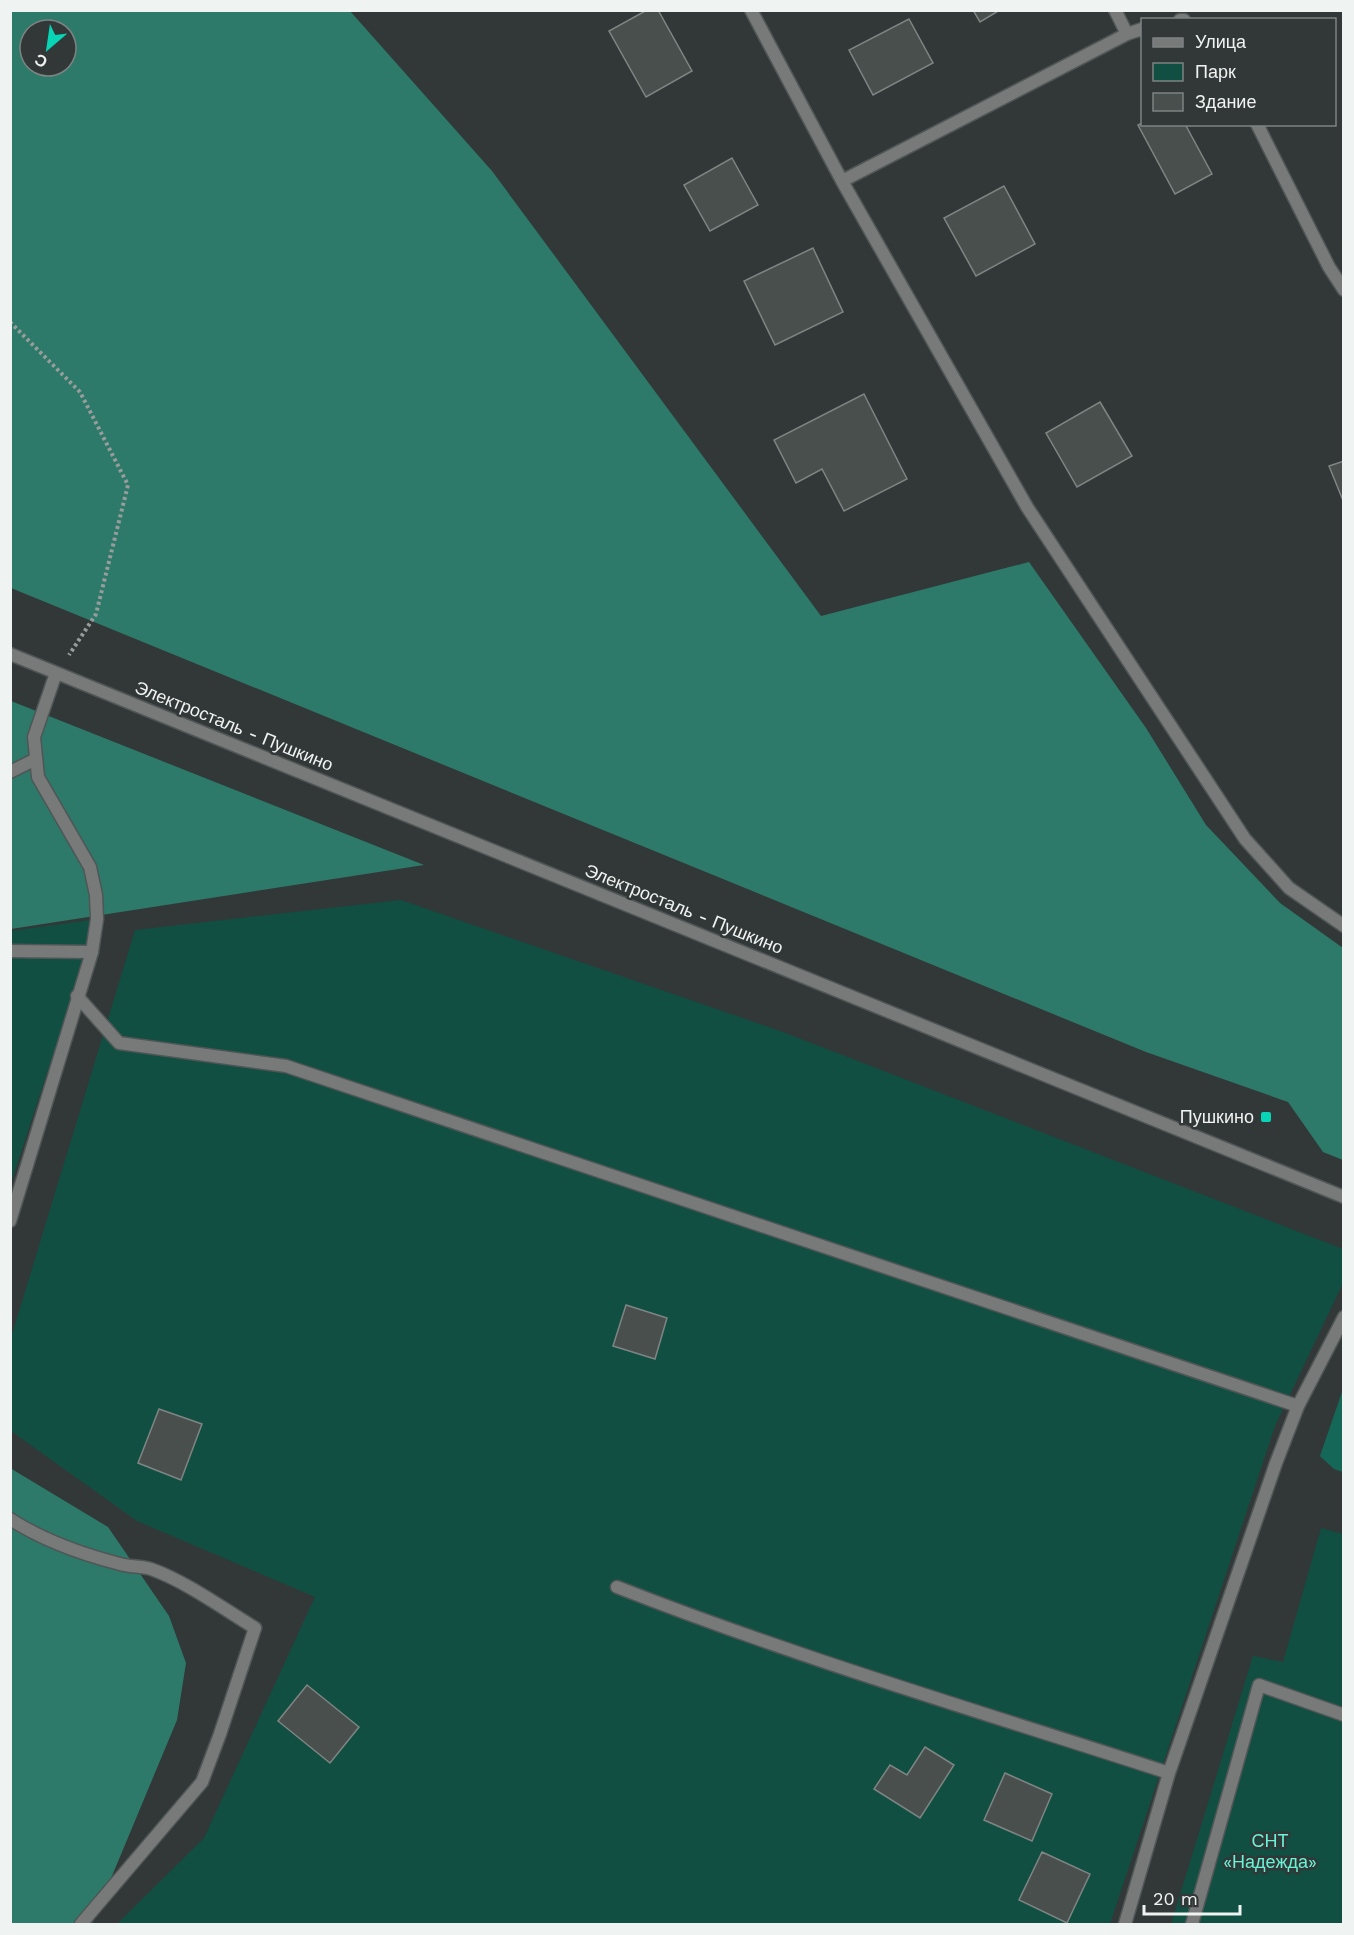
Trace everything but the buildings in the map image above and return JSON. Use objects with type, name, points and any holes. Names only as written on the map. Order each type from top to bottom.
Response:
[{"type":"street","points":[[752,10],[842,181],[1027,507],[1245,839],[1289,888],[1344,926]]},
{"type":"street","points":[[1114,10],[1127,34]]},
{"type":"street","points":[[842,181],[1127,34],[1141,30]]},
{"type":"street","points":[[1258,126],[1329,267],[1344,290]]},
{"type":"street","name":"Электросталь - Пушкино","points":[[10,654],[1344,1197]]},
{"type":"street","points":[[10,1221],[92,952],[97,920],[96,895],[90,867],[38,777],[34,737],[56,673]]},
{"type":"street","points":[[10,772],[36,759]]},
{"type":"street","points":[[10,951],[92,952]]},
{"type":"street","points":[[77,996],[119,1043],[286,1066],[1298,1406]]},
{"type":"street","points":[[1125,1924],[1169,1773],[1276,1463],[1298,1406],[1344,1317]]},
{"type":"street","points":[[10,1519],[68,1549],[123,1565],[150,1569],[196,1592],[255,1628],[202,1782],[81,1924]]},
{"type":"street","points":[[617,1587],[704,1621],[1169,1773]]},
{"type":"street","points":[[1192,1924],[1259,1685],[1344,1715]]},
{"type":"path","points":[[10,321],[80,392],[128,485],[96,614],[56,673]]},
{"type":"green space","points":[[401,900],[783,1032],[1343,1249],[1343,1283],[1275,1426],[1110,1924],[117,1924],[204,1838],[315,1597],[137,1521],[11,1431],[10,1341],[135,930]]},
{"type":"green space","points":[[97,920],[11,1183],[11,931]]},
{"type":"green space","name":"СНТ «Надежда»","points":[[1321,1528],[1343,1534],[1343,1924],[1171,1924],[1253,1656],[1283,1662]]},
{"type":"shaded area","points":[[10,11],[350,11],[492,171],[821,616],[1029,562],[1146,728],[1206,825],[1280,903],[1343,948],[1343,1160],[1323,1152],[1288,1102],[1146,1052],[11,588]]},
{"type":"shaded area","points":[[11,701],[424,865],[11,929]]},
{"type":"shaded area","points":[[1343,1389],[1343,1472],[1334,1469],[1320,1456]]},
{"type":"shaded area","points":[[10,1468],[108,1527],[169,1616],[186,1663],[177,1720],[92,1924],[11,1924]]},
{"type":"place","name":"Пушкино","points":[[1266,1117]]}]
